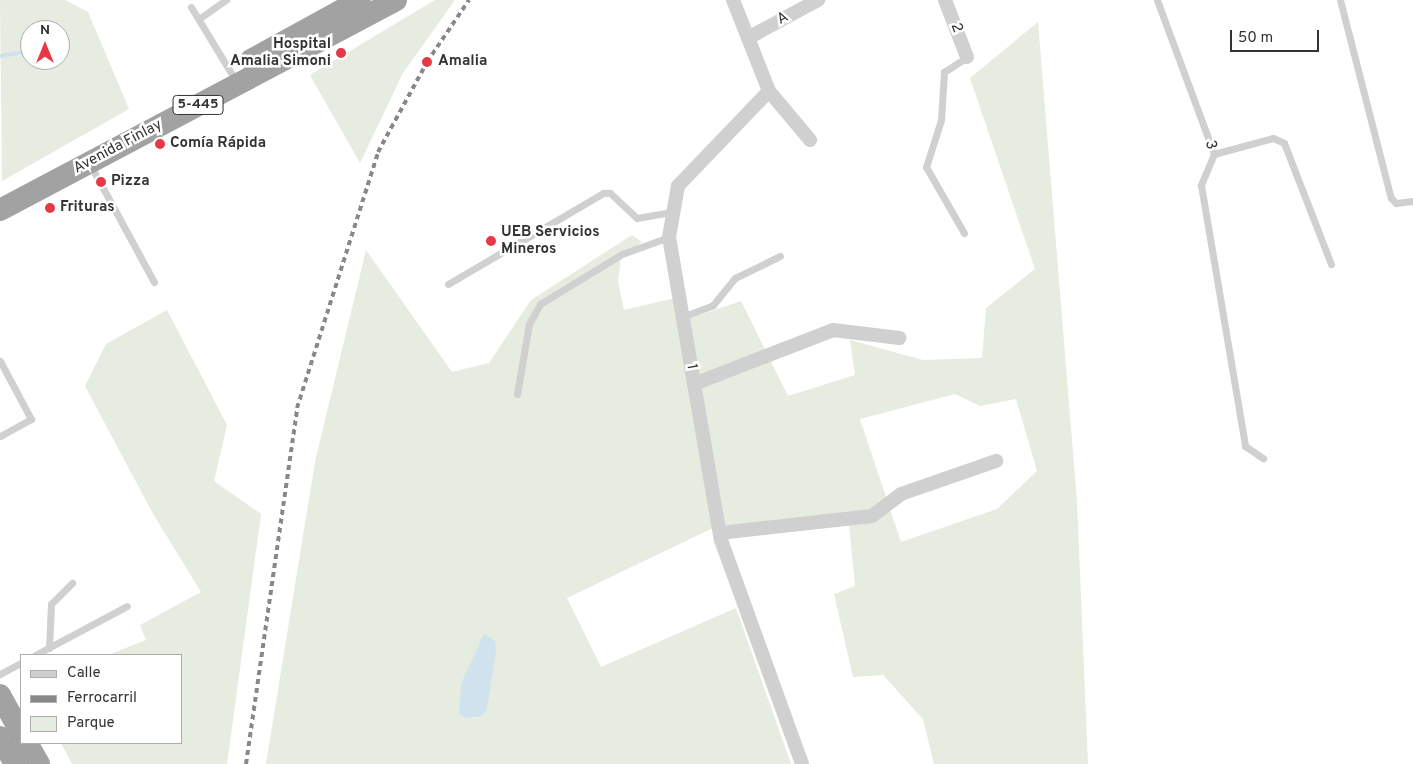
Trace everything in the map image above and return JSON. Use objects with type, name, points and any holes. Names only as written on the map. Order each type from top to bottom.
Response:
[{"type":"highway","name":"Avenida Finlay","points":[[0,210],[90,162],[360,0]]},
{"type":"highway","name":"Avenida Finlay","points":[[0,196],[234,77],[396,0]]},
{"type":"highway","points":[[0,695],[20,731]]},
{"type":"highway","points":[[0,737],[15,764]]},
{"type":"highway","points":[[28,744],[39,764]]},
{"type":"street","points":[[733,0],[769,91],[810,140]]},
{"type":"street","name":"A","points":[[748,38],[818,0]]},
{"type":"street","name":"2","points":[[945,0],[967,57]]},
{"type":"street","name":"1","points":[[769,91],[678,186],[670,212],[668,237],[720,533],[802,764]]},
{"type":"street","points":[[694,384],[833,330],[900,338]]},
{"type":"street","points":[[720,533],[872,516],[901,494],[996,461]]},
{"type":"lane","points":[[200,18],[226,0]]},
{"type":"lane","name":"3","points":[[1157,0],[1214,154],[1201,185],[1228,324],[1245,446],[1263,458]]},
{"type":"lane","points":[[1340,0],[1391,198],[1396,203],[1413,201]]},
{"type":"lane","points":[[191,7],[200,18],[234,77]]},
{"type":"lane","points":[[964,233],[926,167],[941,120],[944,72],[967,57]]},
{"type":"lane","points":[[1214,154],[1273,138],[1284,143],[1331,264]]},
{"type":"lane","points":[[90,162],[154,282]]},
{"type":"lane","points":[[448,284],[604,193],[610,193],[637,218],[670,212]]},
{"type":"lane","points":[[517,394],[529,324],[540,304],[622,254],[668,237]]},
{"type":"lane","points":[[682,317],[713,305],[735,278],[780,256]]},
{"type":"lane","points":[[0,361],[31,419],[0,436]]},
{"type":"lane","points":[[49,648],[50,604],[72,583]]},
{"type":"lane","points":[[37,654],[127,606]]},
{"type":"lane","points":[[0,674],[20,664]]},
{"type":"green space","points":[[0,0],[65,0],[88,12],[129,109],[2,181]]},
{"type":"green space","points":[[435,0],[455,0],[403,73],[360,163],[310,75]]},
{"type":"green space","points":[[1038,22],[1077,502],[1088,764],[934,764],[923,719],[883,675],[853,677],[834,594],[855,586],[848,514],[717,526],[567,598],[601,667],[736,608],[791,764],[266,764],[315,462],[366,250],[452,372],[489,363],[531,300],[632,235],[642,242],[621,258],[618,281],[624,310],[675,298],[679,322],[741,301],[788,396],[855,375],[850,340],[923,360],[982,358],[986,308],[1035,269],[970,78]],"holes":[[[955,394],[980,406],[1016,399],[1037,471],[997,509],[901,542],[860,419]]]},
{"type":"green space","points":[[167,310],[227,425],[214,481],[261,514],[227,764],[72,764],[62,744],[182,744],[182,654],[111,654],[146,640],[140,625],[201,592],[152,512],[85,386],[106,344]]},
{"type":"water","points":[[484,634],[495,641],[496,651],[487,709],[481,716],[465,718],[459,713],[461,684]]},
{"type":"waterway","points":[[0,56],[20,53]]},
{"type":"railway","points":[[246,764],[297,408],[378,152],[427,62],[469,0]]},
{"type":"place","name":"Hospital Amalia Simoni","points":[[341,53]]},
{"type":"place","name":"Amalia","points":[[427,62]]},
{"type":"place","name":"Comía Rápida","points":[[160,144]]},
{"type":"place","name":"Pizza","points":[[101,182]]},
{"type":"place","name":"Frituras","points":[[50,208]]},
{"type":"place","name":"UEB Servicios Mineros","points":[[491,241]]}]
